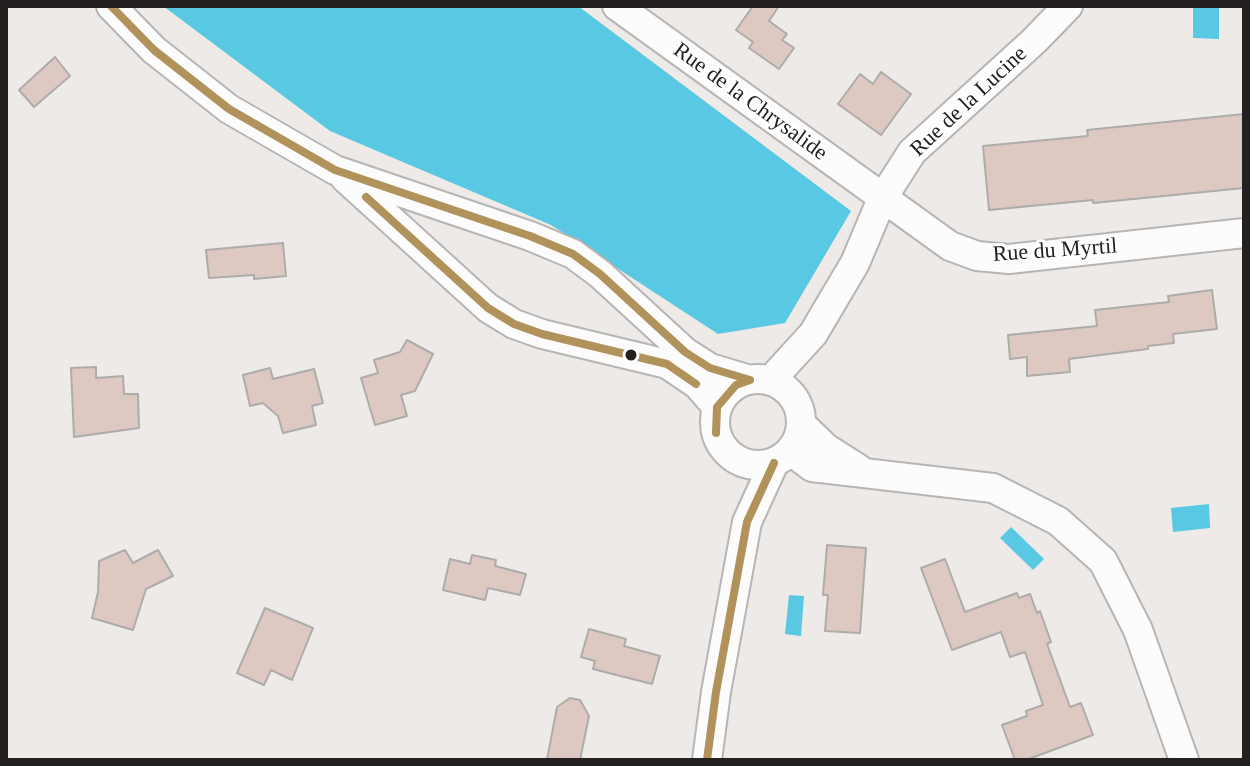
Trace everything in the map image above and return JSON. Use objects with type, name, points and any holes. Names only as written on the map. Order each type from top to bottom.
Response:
[{"type":"street","points":[[111,6],[154,50],[229,109],[335,170],[530,236],[573,254],[600,274],[685,352],[710,368],[760,380],[789,392],[799,412],[826,448],[867,474]]},
{"type":"street","name":"Rue de la Chrysalide","points":[[617,6],[882,199]]},
{"type":"street","name":"Rue de la Lucine","points":[[760,380],[813,334],[855,263],[882,199],[912,152],[1068,6]]},
{"type":"street","points":[[335,170],[488,308],[514,324],[542,334],[667,364],[698,385],[717,407]]},
{"type":"street","name":"Rue du Myrtil","points":[[882,199],[950,246],[977,256],[1009,259],[1244,233]]},
{"type":"street","name":"Rue de la Lucine","points":[[799,412],[813,334]]},
{"type":"street","points":[[760,380],[736,385],[717,407],[716,433],[721,445],[736,459],[748,464],[783,457],[812,467],[993,488],[1058,521],[1070,531],[1103,561],[1138,630],[1184,760]]},
{"type":"street","points":[[707,760],[747,522],[783,457],[799,438],[799,412]]},
{"type":"street","points":[[736,459],[747,522]]},
{"type":"water","points":[[163,6],[578,6],[851,211],[785,323],[718,334],[551,225],[330,131]]},
{"type":"water","points":[[1193,6],[1219,6],[1219,39],[1193,38]]},
{"type":"water","points":[[1209,504],[1210,528],[1173,532],[1171,508]]},
{"type":"water","points":[[1011,527],[1044,559],[1033,570],[1000,538]]},
{"type":"water","points":[[789,595],[804,596],[801,636],[785,634]]},
{"type":"building","points":[[753,6],[779,6],[769,21],[787,34],[782,40],[794,48],[779,69],[749,48],[753,42],[736,30]]},
{"type":"building","points":[[55,57],[70,76],[34,107],[19,90]]},
{"type":"building","points":[[881,72],[911,94],[881,135],[838,104],[860,74],[873,84]]},
{"type":"building","points":[[1244,114],[1244,188],[989,210],[983,146],[1088,136],[1087,130]]},
{"type":"building","points":[[283,243],[286,276],[209,278],[206,250]]},
{"type":"building","points":[[1212,290],[1217,329],[1173,334],[1174,343],[1148,346],[1148,349],[1069,359],[1070,372],[1027,376],[1027,357],[1010,359],[1008,335],[1097,326],[1095,310],[1169,302],[1168,296]]},
{"type":"building","points":[[407,340],[433,354],[415,391],[401,395],[407,416],[375,425],[361,378],[378,373],[374,360],[400,352]]},
{"type":"building","points":[[96,367],[96,378],[123,376],[124,394],[138,394],[139,428],[74,437],[71,368]]},
{"type":"building","points":[[270,368],[273,379],[314,369],[323,403],[312,406],[316,425],[283,433],[278,416],[263,403],[250,406],[243,375]]},
{"type":"building","points":[[827,545],[866,548],[860,633],[825,631],[828,595],[823,595]]},
{"type":"building","points":[[125,550],[133,563],[158,550],[173,576],[146,589],[133,630],[92,618],[98,592],[99,561]]},
{"type":"building","points":[[472,555],[496,560],[495,566],[526,574],[520,595],[488,588],[485,600],[443,590],[450,559],[470,564]]},
{"type":"building","points":[[945,559],[965,612],[1017,593],[1019,598],[1030,594],[1051,642],[1047,644],[1070,707],[1081,703],[1093,735],[1026,760],[1015,760],[1002,725],[1027,716],[1026,711],[1043,705],[1025,652],[1010,657],[1001,632],[952,650],[921,568]]},
{"type":"building","points":[[265,608],[313,628],[292,680],[271,670],[264,685],[237,673]]},
{"type":"building","points":[[589,629],[626,639],[624,646],[660,656],[652,684],[593,669],[595,661],[581,657]]},
{"type":"building","points":[[570,698],[580,700],[589,716],[580,760],[547,760],[557,707]]},
{"type":"transit line","points":[[111,6],[154,50],[229,109],[335,170],[530,236],[573,254],[600,274],[685,352],[710,368],[750,380]]},
{"type":"transit line","points":[[366,197],[488,308],[514,324],[542,334],[667,364],[696,384]]},
{"type":"transit line","points":[[716,433],[717,407],[736,385],[750,380]]},
{"type":"transit line","points":[[707,760],[747,522],[774,463]]}]
